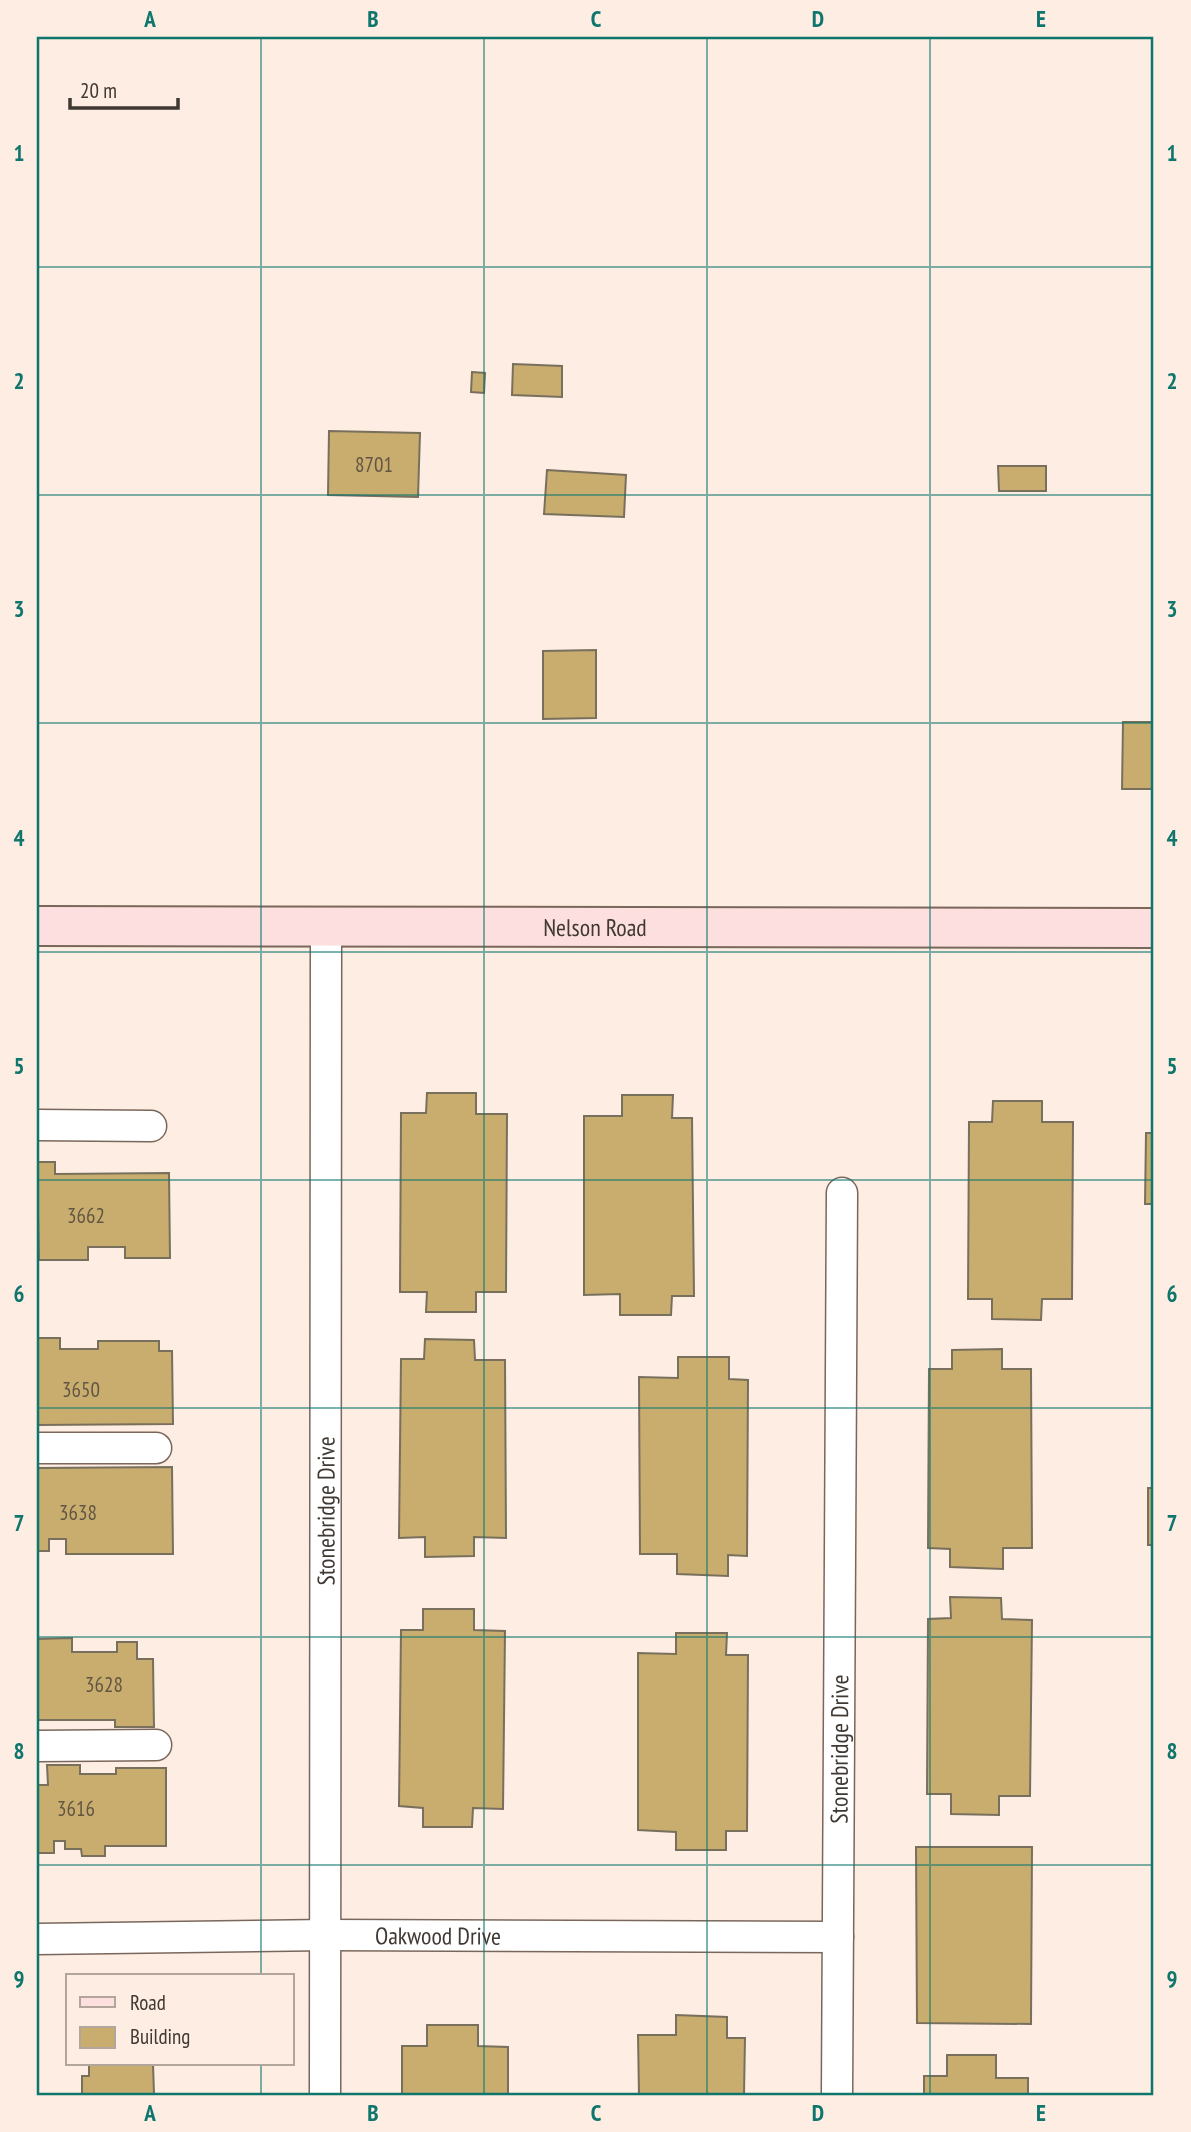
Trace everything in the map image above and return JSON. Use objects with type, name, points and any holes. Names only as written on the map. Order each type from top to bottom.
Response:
[{"type":"main road","name":"Nelson Road","points":[[37,926],[1154,928]]},
{"type":"street","name":"Stonebridge Drive","points":[[326,926],[326,2095]]},
{"type":"street","points":[[37,1125],[151,1126]]},
{"type":"street","name":"Stonebridge Drive","points":[[837,2095],[842,1193]]},
{"type":"street","points":[[37,1448],[156,1448]]},
{"type":"street","points":[[37,1746],[156,1745]]},
{"type":"street","name":"Oakwood Drive","points":[[37,1939],[327,1935],[838,1937]]},
{"type":"building","points":[[513,364],[562,366],[562,397],[512,395]]},
{"type":"building","points":[[472,372],[485,373],[484,393],[471,392]]},
{"type":"building","points":[[329,431],[420,433],[418,497],[328,495]]},
{"type":"building","points":[[998,466],[1046,466],[1046,491],[999,491]]},
{"type":"building","points":[[547,470],[626,475],[624,517],[544,514]]},
{"type":"building","points":[[596,650],[596,718],[543,719],[543,651]]},
{"type":"building","points":[[1123,722],[1154,722],[1154,789],[1122,789]]},
{"type":"building","points":[[427,1093],[476,1093],[476,1114],[507,1114],[506,1292],[476,1292],[476,1312],[426,1312],[427,1292],[400,1292],[401,1113],[426,1113]]},
{"type":"building","points":[[622,1095],[673,1095],[672,1118],[692,1118],[694,1296],[672,1296],[671,1315],[620,1315],[620,1294],[584,1295],[584,1116],[622,1116]]},
{"type":"building","points":[[993,1101],[1042,1101],[1042,1122],[1073,1122],[1072,1299],[1042,1299],[1041,1320],[992,1319],[992,1299],[968,1299],[969,1122],[992,1122]]},
{"type":"building","points":[[1146,1133],[1154,1133],[1154,1204],[1145,1204]]},
{"type":"building","points":[[37,1162],[55,1162],[55,1174],[169,1173],[170,1258],[125,1258],[125,1247],[88,1247],[88,1260],[39,1260]]},
{"type":"building","points":[[37,1338],[60,1338],[60,1349],[98,1349],[98,1341],[159,1341],[159,1351],[172,1351],[173,1424],[37,1425]]},
{"type":"building","points":[[425,1339],[474,1340],[475,1360],[505,1360],[506,1538],[474,1537],[474,1556],[425,1557],[425,1537],[399,1538],[401,1359],[424,1359]]},
{"type":"building","points":[[1002,1349],[1002,1369],[1031,1369],[1032,1548],[1003,1548],[1003,1569],[950,1567],[950,1549],[928,1548],[929,1369],[952,1369],[952,1350]]},
{"type":"building","points":[[678,1357],[729,1357],[729,1379],[748,1380],[747,1556],[728,1555],[728,1576],[677,1574],[677,1554],[640,1554],[639,1377],[678,1378]]},
{"type":"building","points":[[172,1467],[173,1554],[66,1554],[66,1539],[49,1539],[49,1551],[37,1551],[37,1468]]},
{"type":"building","points":[[1148,1488],[1154,1488],[1154,1545],[1148,1545]]},
{"type":"building","points":[[950,1597],[1001,1598],[1002,1619],[1032,1620],[1030,1796],[999,1796],[999,1815],[951,1814],[951,1794],[927,1794],[928,1619],[951,1618]]},
{"type":"building","points":[[423,1609],[474,1609],[474,1630],[505,1631],[503,1809],[473,1808],[472,1827],[423,1827],[423,1808],[399,1806],[401,1630],[423,1630]]},
{"type":"building","points":[[676,1633],[727,1633],[726,1655],[748,1655],[747,1831],[726,1831],[726,1850],[676,1850],[676,1832],[638,1830],[638,1653],[676,1654]]},
{"type":"building","points":[[72,1638],[72,1652],[117,1652],[117,1642],[137,1642],[137,1659],[153,1659],[154,1727],[115,1727],[115,1720],[37,1720],[37,1639]]},
{"type":"building","points":[[47,1765],[80,1765],[80,1774],[116,1774],[116,1768],[166,1768],[166,1846],[105,1846],[105,1856],[82,1856],[81,1849],[65,1849],[65,1841],[54,1841],[54,1853],[37,1853],[37,1785],[48,1785]]},
{"type":"building","points":[[916,1847],[1032,1847],[1031,2024],[917,2023]]},
{"type":"building","points":[[676,2015],[727,2017],[727,2038],[745,2038],[744,2095],[639,2095],[638,2035],[676,2035]]},
{"type":"building","points":[[427,2025],[478,2025],[478,2046],[508,2047],[508,2095],[402,2095],[402,2046],[427,2046]]},
{"type":"building","points":[[947,2055],[996,2055],[996,2078],[1028,2078],[1028,2095],[924,2095],[924,2076],[947,2076]]},
{"type":"building","points":[[89,2066],[153,2066],[154,2094],[82,2095],[82,2076],[89,2076]]}]
